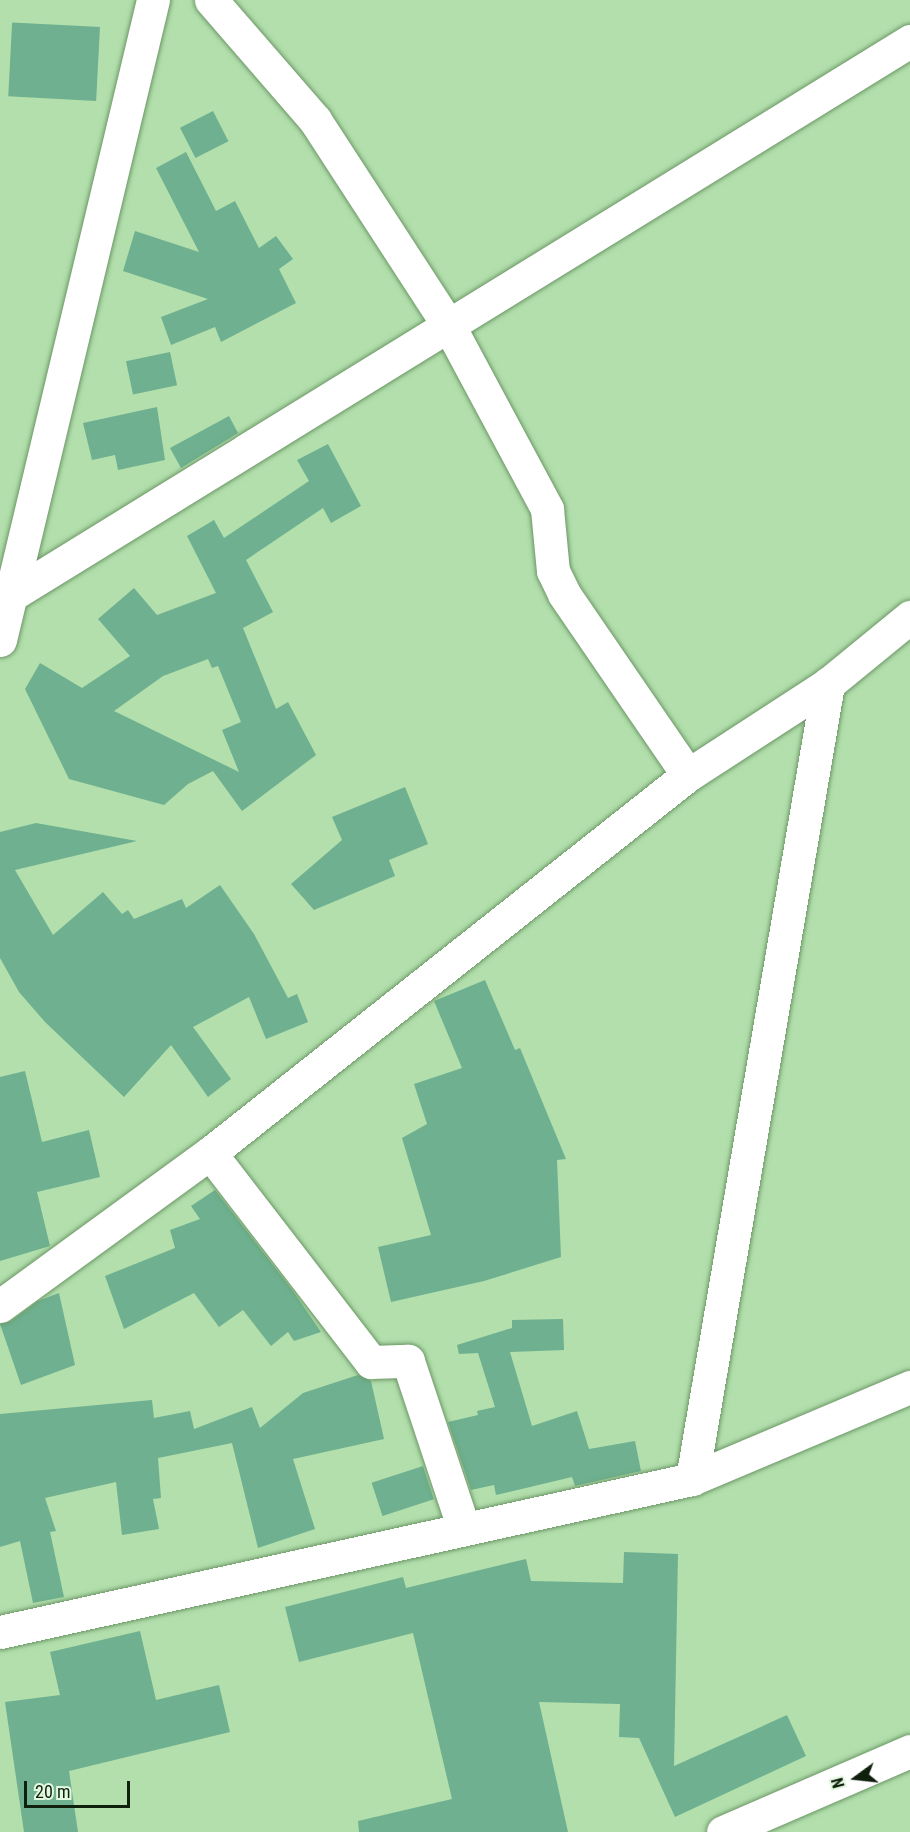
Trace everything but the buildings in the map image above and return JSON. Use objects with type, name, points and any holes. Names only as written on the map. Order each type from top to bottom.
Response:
[{"type":"street","points":[[0,640],[8,597],[153,0]]},
{"type":"street","points":[[212,0],[315,120],[449,326],[547,509],[553,571],[564,594],[687,775]]},
{"type":"street","points":[[8,597],[910,41]]},
{"type":"street","points":[[0,1306],[210,1153],[687,775],[828,684],[910,617]]},
{"type":"street","points":[[692,1479],[828,684]]},
{"type":"street","points":[[210,1153],[371,1362],[408,1361],[464,1529]]},
{"type":"street","points":[[0,1632],[692,1479],[910,1387]]},
{"type":"street","points":[[723,1832],[910,1751]]}]
